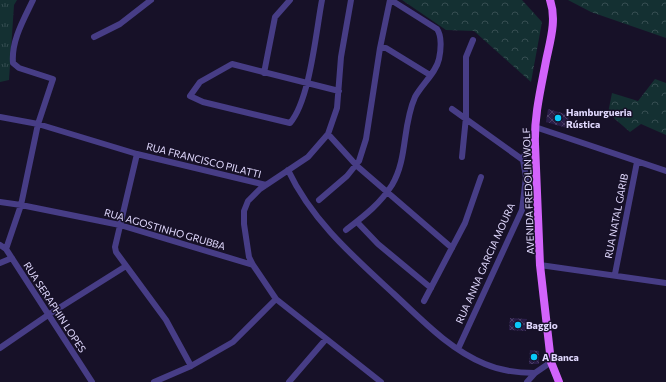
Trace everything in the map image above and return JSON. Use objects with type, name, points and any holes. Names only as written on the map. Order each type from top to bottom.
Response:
[{"type":"main road","name":"AVENIDA FREDOLIN WOLF","points":[[550,0],[553,9],[553,28],[535,127],[535,140],[540,265],[551,362],[559,382]]},
{"type":"street","points":[[6,249],[22,205],[38,124],[53,79],[19,68],[13,63],[12,53],[21,25],[33,0]]},
{"type":"street","points":[[94,37],[120,24],[151,0]]},
{"type":"street","points":[[264,73],[275,17],[290,0]]},
{"type":"street","points":[[322,0],[306,83],[297,115],[290,123],[203,102],[190,96],[200,82],[232,64],[264,73],[306,83],[338,91]]},
{"type":"street","points":[[351,0],[341,57],[337,108],[328,134],[308,157],[266,185],[248,201],[244,211],[244,224],[249,257],[276,299],[326,339],[372,379],[381,382]]},
{"type":"street","points":[[319,200],[357,166],[366,139],[380,48],[391,0],[437,29],[439,32],[440,57],[438,64],[421,87],[412,107],[402,160],[396,177],[387,192],[371,210],[346,230]]},
{"type":"street","points":[[462,157],[466,117],[466,57],[473,40]]},
{"type":"street","points":[[380,48],[386,48],[430,76]]},
{"type":"street","points":[[452,109],[466,117],[523,160],[526,150],[535,140]]},
{"type":"street","name":"RUA FRANCISCO PILATTI","points":[[0,117],[38,124],[137,154],[266,185]]},
{"type":"street","points":[[535,127],[666,171]]},
{"type":"street","points":[[328,134],[357,166],[452,248]]},
{"type":"street","points":[[137,154],[115,247],[118,257],[166,320],[191,366]]},
{"type":"street","name":"RUA ANNA GARCIA MOURA","points":[[458,349],[522,210],[526,177],[523,160]]},
{"type":"street","name":"RUA NATAL GARIB","points":[[615,274],[637,162]]},
{"type":"street","points":[[288,170],[294,182],[335,239],[435,333],[458,349],[486,364],[502,370],[535,373]]},
{"type":"street","points":[[424,301],[465,223],[481,177]]},
{"type":"street","name":"RUA AGOSTINHO GRUBBA","points":[[0,202],[120,225],[253,265]]},
{"type":"street","points":[[357,222],[378,244],[431,288]]},
{"type":"street","name":"RUA SERAPHIN LOPES","points":[[0,245],[6,249],[92,382]]},
{"type":"street","points":[[0,263],[12,258]]},
{"type":"street","points":[[540,265],[615,274],[666,283]]},
{"type":"street","points":[[0,348],[48,315],[126,266]]},
{"type":"street","points":[[154,382],[191,366],[232,342],[276,299]]},
{"type":"street","points":[[289,382],[326,339]]},
{"type":"street","points":[[527,382],[535,373],[551,362]]},
{"type":"green space","points":[[0,0],[17,0],[14,5],[9,80],[0,82]]},
{"type":"green space","points":[[402,0],[522,0],[542,22],[531,82],[474,31],[446,30]]},
{"type":"green space","points":[[568,0],[666,0],[666,38],[591,12]]},
{"type":"green space","points":[[655,79],[666,83],[666,135],[641,124],[630,132],[608,113],[612,93],[638,101]]},
{"type":"building","name":"Hamburgueria Rústica","points":[[548,109],[569,115],[567,128],[546,122]]},
{"type":"building","name":"Baggio","points":[[510,318],[527,319],[526,331],[509,330]]},
{"type":"building","name":"A Banca","points":[[530,350],[539,351],[539,364],[529,364]]},
{"type":"place","name":"Hamburgueria Rústica","points":[[558,118]]},
{"type":"place","name":"Baggio","points":[[518,325]]},
{"type":"place","name":"A Banca","points":[[534,357]]}]
